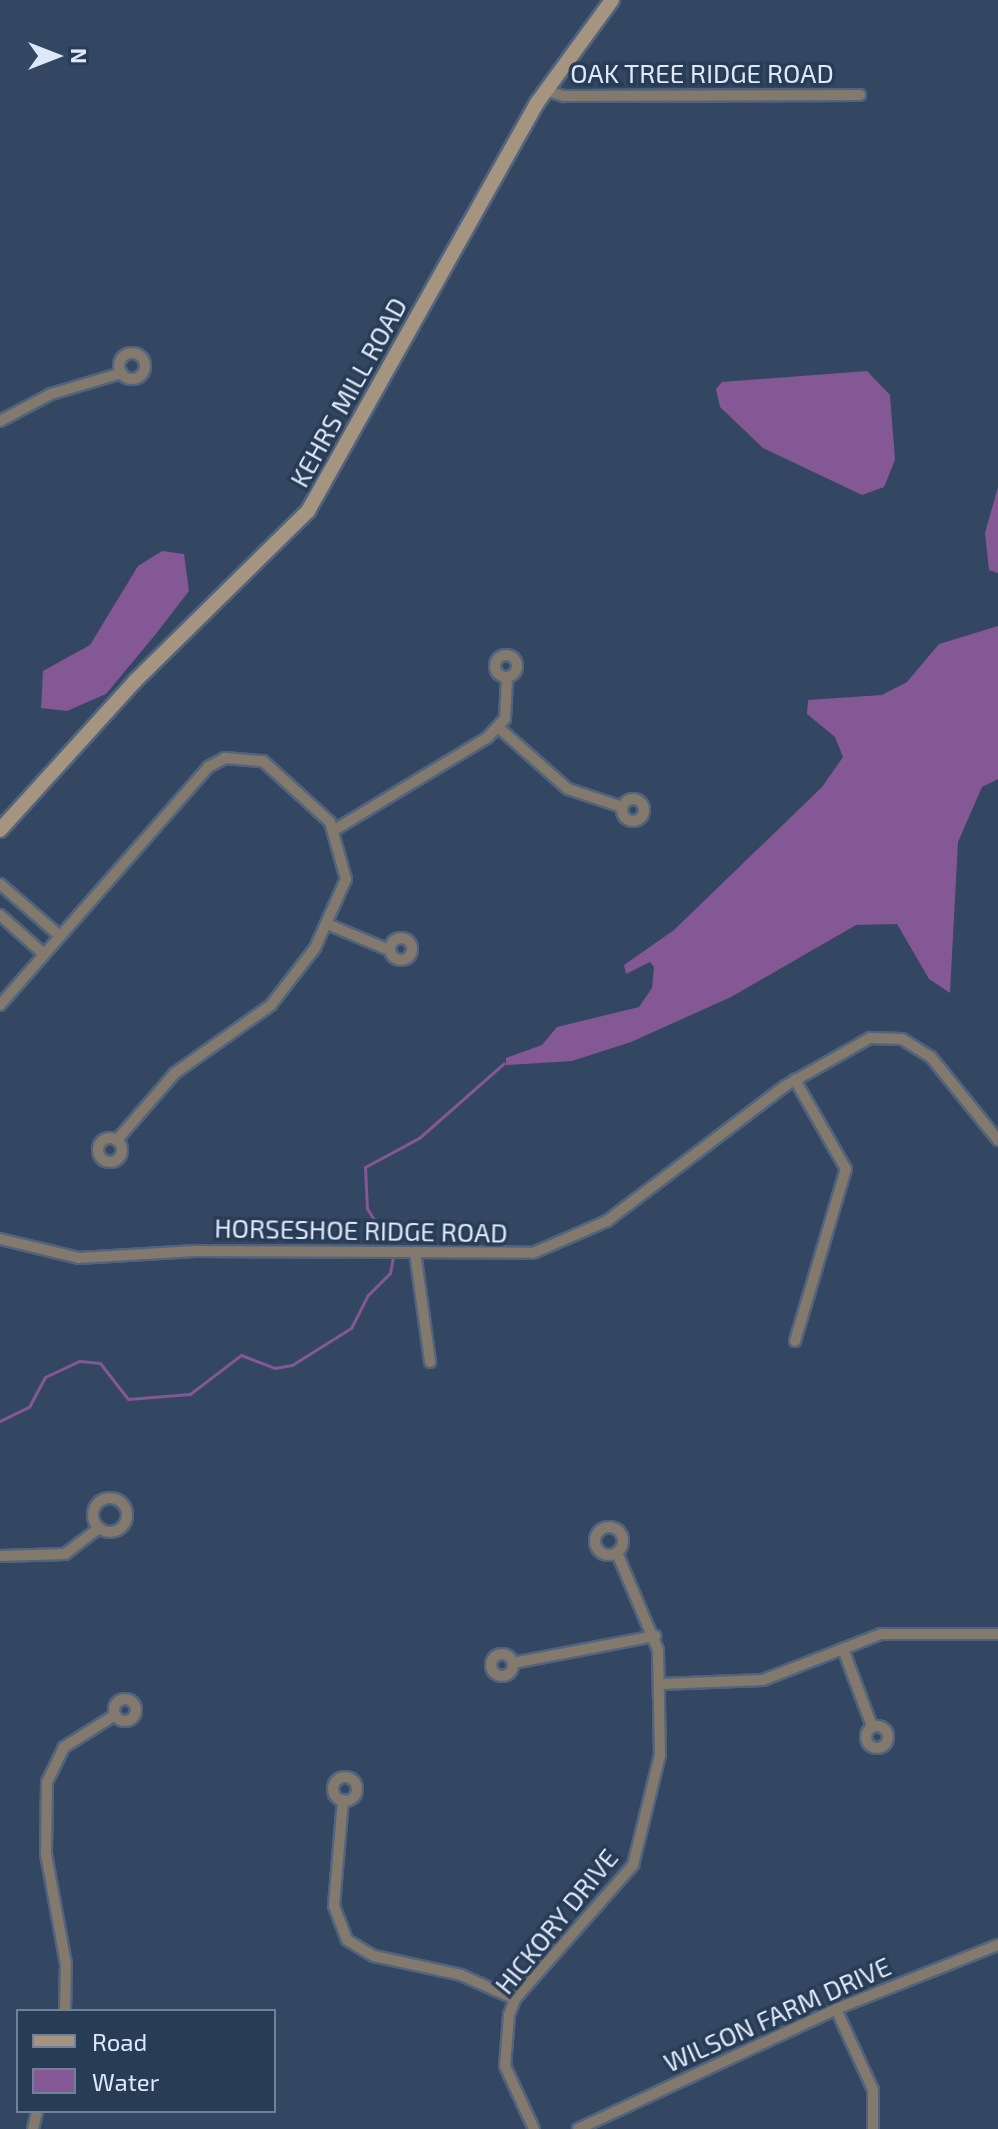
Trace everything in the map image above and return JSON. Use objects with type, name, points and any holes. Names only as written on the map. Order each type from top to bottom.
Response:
[{"type":"main road","name":"KEHRS MILL ROAD","points":[[0,830],[316,500],[545,90],[612,0]]},
{"type":"street","name":"OAK TREE RIDGE ROAD","points":[[545,90],[778,100],[860,95]]},
{"type":"street","points":[[0,421],[51,394],[122,373]]},
{"type":"street","points":[[336,829],[499,728],[509,706],[507,678]]},
{"type":"street","points":[[499,728],[568,789],[622,807]]},
{"type":"street","points":[[0,1005],[197,779],[225,758],[269,765],[336,829],[346,879],[327,924],[281,995],[175,1073],[117,1140]]},
{"type":"street","points":[[0,884],[60,936]]},
{"type":"street","points":[[0,915],[44,954]]},
{"type":"street","points":[[327,924],[389,950]]},
{"type":"street","name":"HORSESHOE RIDGE ROAD","points":[[0,1239],[79,1258],[415,1252],[494,1257],[559,1245],[607,1221],[795,1080],[854,1043],[902,1039],[931,1057],[998,1140]]},
{"type":"street","points":[[795,1080],[846,1169],[795,1341]]},
{"type":"street","points":[[415,1252],[430,1362]]},
{"type":"street","points":[[0,1556],[65,1554],[99,1528]]},
{"type":"street","name":"HICKORY DRIVE","points":[[534,2129],[503,2055],[515,1999],[633,1865],[654,1796],[661,1684],[655,1636],[617,1553]]},
{"type":"street","points":[[661,1684],[763,1680],[891,1633],[998,1634]]},
{"type":"street","points":[[513,1663],[655,1636]]},
{"type":"street","points":[[843,1649],[872,1726]]},
{"type":"street","points":[[65,2009],[66,1964],[46,1854],[47,1782],[64,1747],[115,1715]]},
{"type":"street","points":[[343,1800],[334,1906],[347,1940],[374,1956],[461,1975],[515,1999]]},
{"type":"street","name":"WILSON FARM DRIVE","points":[[578,2129],[836,2009],[998,1945]]},
{"type":"street","points":[[836,2009],[873,2090],[873,2129]]},
{"type":"water","points":[[867,371],[890,395],[895,460],[884,487],[862,495],[763,448],[720,407],[716,389],[722,382]]},
{"type":"water","points":[[998,487],[998,573],[989,570],[985,533]]},
{"type":"water","points":[[162,551],[184,554],[189,591],[106,694],[67,711],[41,708],[43,671],[90,645],[138,566]]},
{"type":"water","points":[[998,626],[998,779],[982,787],[958,842],[950,993],[929,979],[897,924],[856,925],[731,997],[631,1042],[572,1061],[506,1065],[506,1058],[542,1045],[557,1027],[639,1007],[652,988],[654,967],[650,962],[626,974],[624,965],[674,930],[822,787],[843,757],[835,737],[807,714],[808,700],[882,695],[907,682],[939,644]]},
{"type":"waterway","points":[[388,1242],[367,1209],[365,1167],[419,1138],[504,1063]]},
{"type":"waterway","points":[[0,1421],[29,1407],[45,1377],[80,1361],[100,1363],[128,1399],[190,1394],[241,1355],[275,1368],[292,1365],[351,1328],[367,1296],[390,1273],[393,1257]]}]
